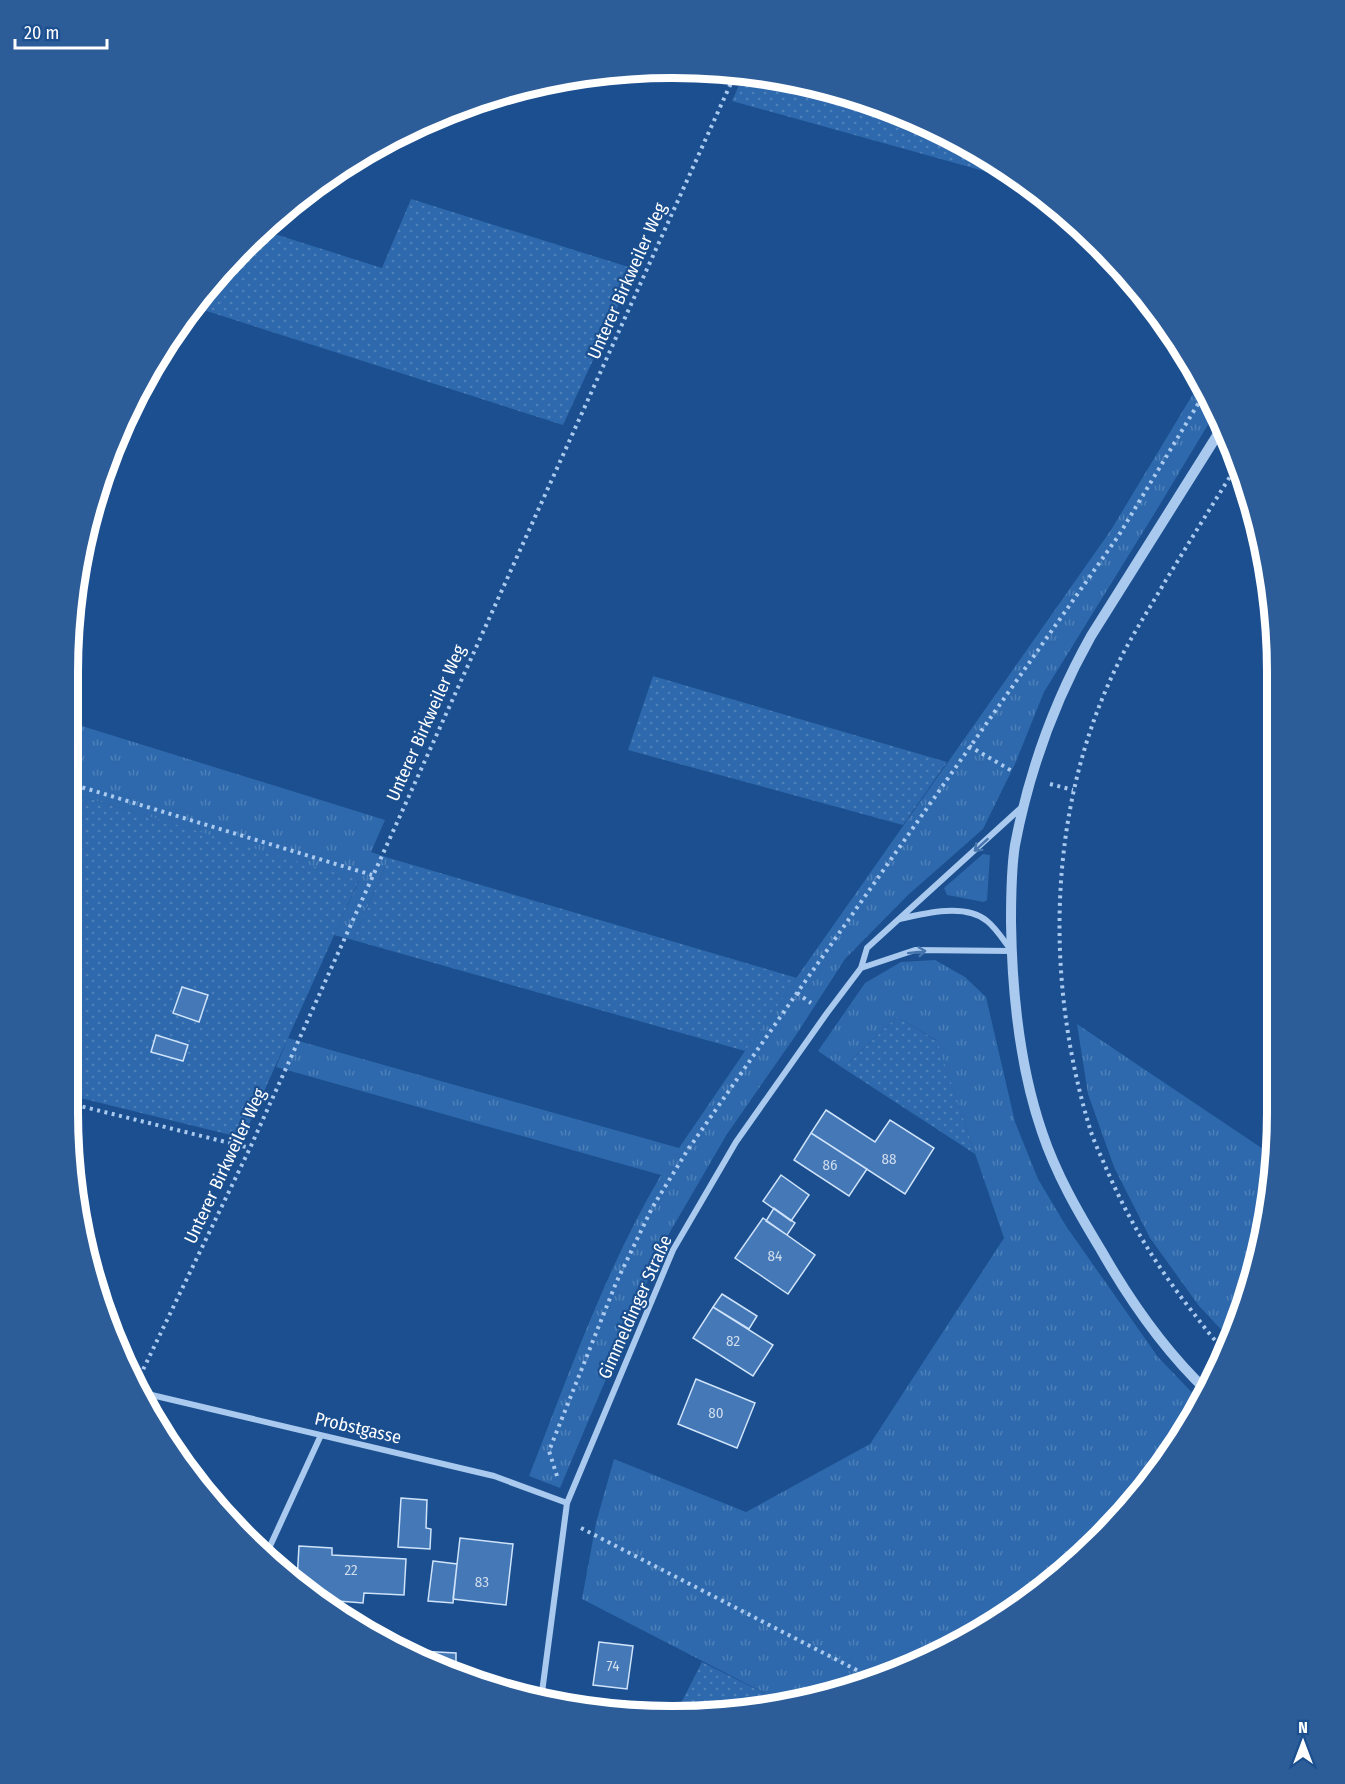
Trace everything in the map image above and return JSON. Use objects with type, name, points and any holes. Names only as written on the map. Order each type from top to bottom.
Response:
[{"type":"street","points":[[1200,1385],[1149,1326],[1110,1266],[1070,1198],[1042,1132],[1019,1038],[1011,951],[1011,891],[1015,847],[1024,806],[1055,709],[1073,669],[1091,636],[1217,435]]},
{"type":"street","name":"Gimmeldinger Straße","points":[[542,1691],[567,1503],[673,1250],[736,1142],[861,969],[867,948],[1024,806]]},
{"type":"street","name":"Gimmeldinger Straße","points":[[898,919],[928,912],[960,911],[975,914],[987,921],[1011,951]]},
{"type":"street","points":[[861,969],[915,950],[1011,951]]},
{"type":"street","name":"Probstgasse","points":[[150,1395],[494,1476],[567,1503]]},
{"type":"street","points":[[269,1548],[321,1434]]},
{"type":"path","name":"Unterer Birkweiler Weg","points":[[140,1376],[250,1148],[732,81]]},
{"type":"path","points":[[567,1503],[549,1451],[616,1283],[652,1208],[687,1151],[769,1033],[1119,536],[1200,400]]},
{"type":"path","points":[[1219,1345],[1170,1284],[1137,1234],[1092,1133],[1078,1081],[1066,1018],[1059,932],[1061,868],[1071,801],[1092,726],[1113,674],[1143,617],[1232,473]]},
{"type":"path","points":[[78,786],[372,875]]},
{"type":"path","points":[[78,1105],[250,1148]]},
{"type":"path","points":[[565,1520],[864,1674]]},
{"type":"green space","points":[[741,82],[788,89],[826,98],[900,123],[935,139],[998,175],[732,101]]},
{"type":"green space","points":[[411,199],[635,269],[563,425],[202,310],[252,252],[273,233],[382,268]]},
{"type":"green space","points":[[1195,390],[1211,420],[1044,692],[1015,764],[983,829],[908,895],[845,959],[796,1035],[727,1134],[663,1244],[560,1488],[529,1476],[605,1285],[661,1175],[276,1067],[288,1038],[679,1148],[1111,530]]},
{"type":"green space","points":[[653,676],[947,762],[903,825],[628,750]]},
{"type":"green space","points":[[78,725],[385,820],[371,852],[389,858],[353,940],[334,935],[359,881],[78,795]]},
{"type":"green space","points":[[78,795],[359,880],[243,1138],[78,1097]]},
{"type":"green space","points":[[983,854],[990,855],[987,900],[984,902],[947,895],[944,888]]},
{"type":"green space","points":[[389,858],[797,978],[745,1051],[353,940]]},
{"type":"green space","points":[[935,960],[965,977],[986,997],[1015,1122],[1038,1179],[1066,1226],[1158,1357],[1195,1395],[1167,1442],[1144,1473],[1093,1532],[1034,1583],[1003,1606],[935,1645],[900,1661],[826,1686],[773,1697],[582,1599],[596,1523],[614,1459],[746,1512],[870,1444],[1004,1238],[936,1040],[897,1017],[843,1068],[818,1051],[865,983],[901,962]]},
{"type":"green space","points":[[897,1017],[937,1041],[975,1154],[843,1068]]},
{"type":"green space","points":[[1077,1024],[1266,1151],[1256,1227],[1247,1265],[1224,1333],[1199,1306],[1150,1238],[1114,1167],[1088,1094]]},
{"type":"green space","points":[[702,1662],[773,1697],[711,1705],[680,1706]]},
{"type":"building","points":[[182,987],[208,995],[199,1022],[173,1013]]},
{"type":"building","points":[[156,1035],[188,1045],[183,1061],[151,1052]]},
{"type":"building","points":[[826,1110],[875,1142],[890,1120],[934,1148],[905,1194],[811,1133]]},
{"type":"building","points":[[811,1133],[867,1169],[849,1196],[794,1160]]},
{"type":"building","points":[[781,1175],[809,1195],[791,1221],[763,1201]]},
{"type":"building","points":[[774,1208],[795,1223],[787,1235],[766,1221]]},
{"type":"building","points":[[763,1218],[815,1255],[788,1294],[735,1258]]},
{"type":"building","points":[[722,1294],[757,1316],[749,1329],[713,1307]]},
{"type":"building","points":[[713,1307],[773,1345],[753,1376],[693,1338]]},
{"type":"building","points":[[696,1379],[755,1403],[737,1448],[678,1424]]},
{"type":"building","points":[[401,1498],[427,1500],[426,1528],[431,1529],[430,1549],[398,1547]]},
{"type":"building","points":[[460,1538],[513,1544],[506,1605],[453,1599]]},
{"type":"building","points":[[299,1546],[332,1548],[332,1555],[406,1559],[404,1595],[364,1593],[363,1603],[335,1601],[298,1572]]},
{"type":"building","points":[[433,1561],[457,1564],[453,1603],[428,1601]]},
{"type":"building","points":[[599,1642],[633,1646],[627,1689],[593,1685]]},
{"type":"building","points":[[424,1651],[456,1653],[456,1665]]}]
